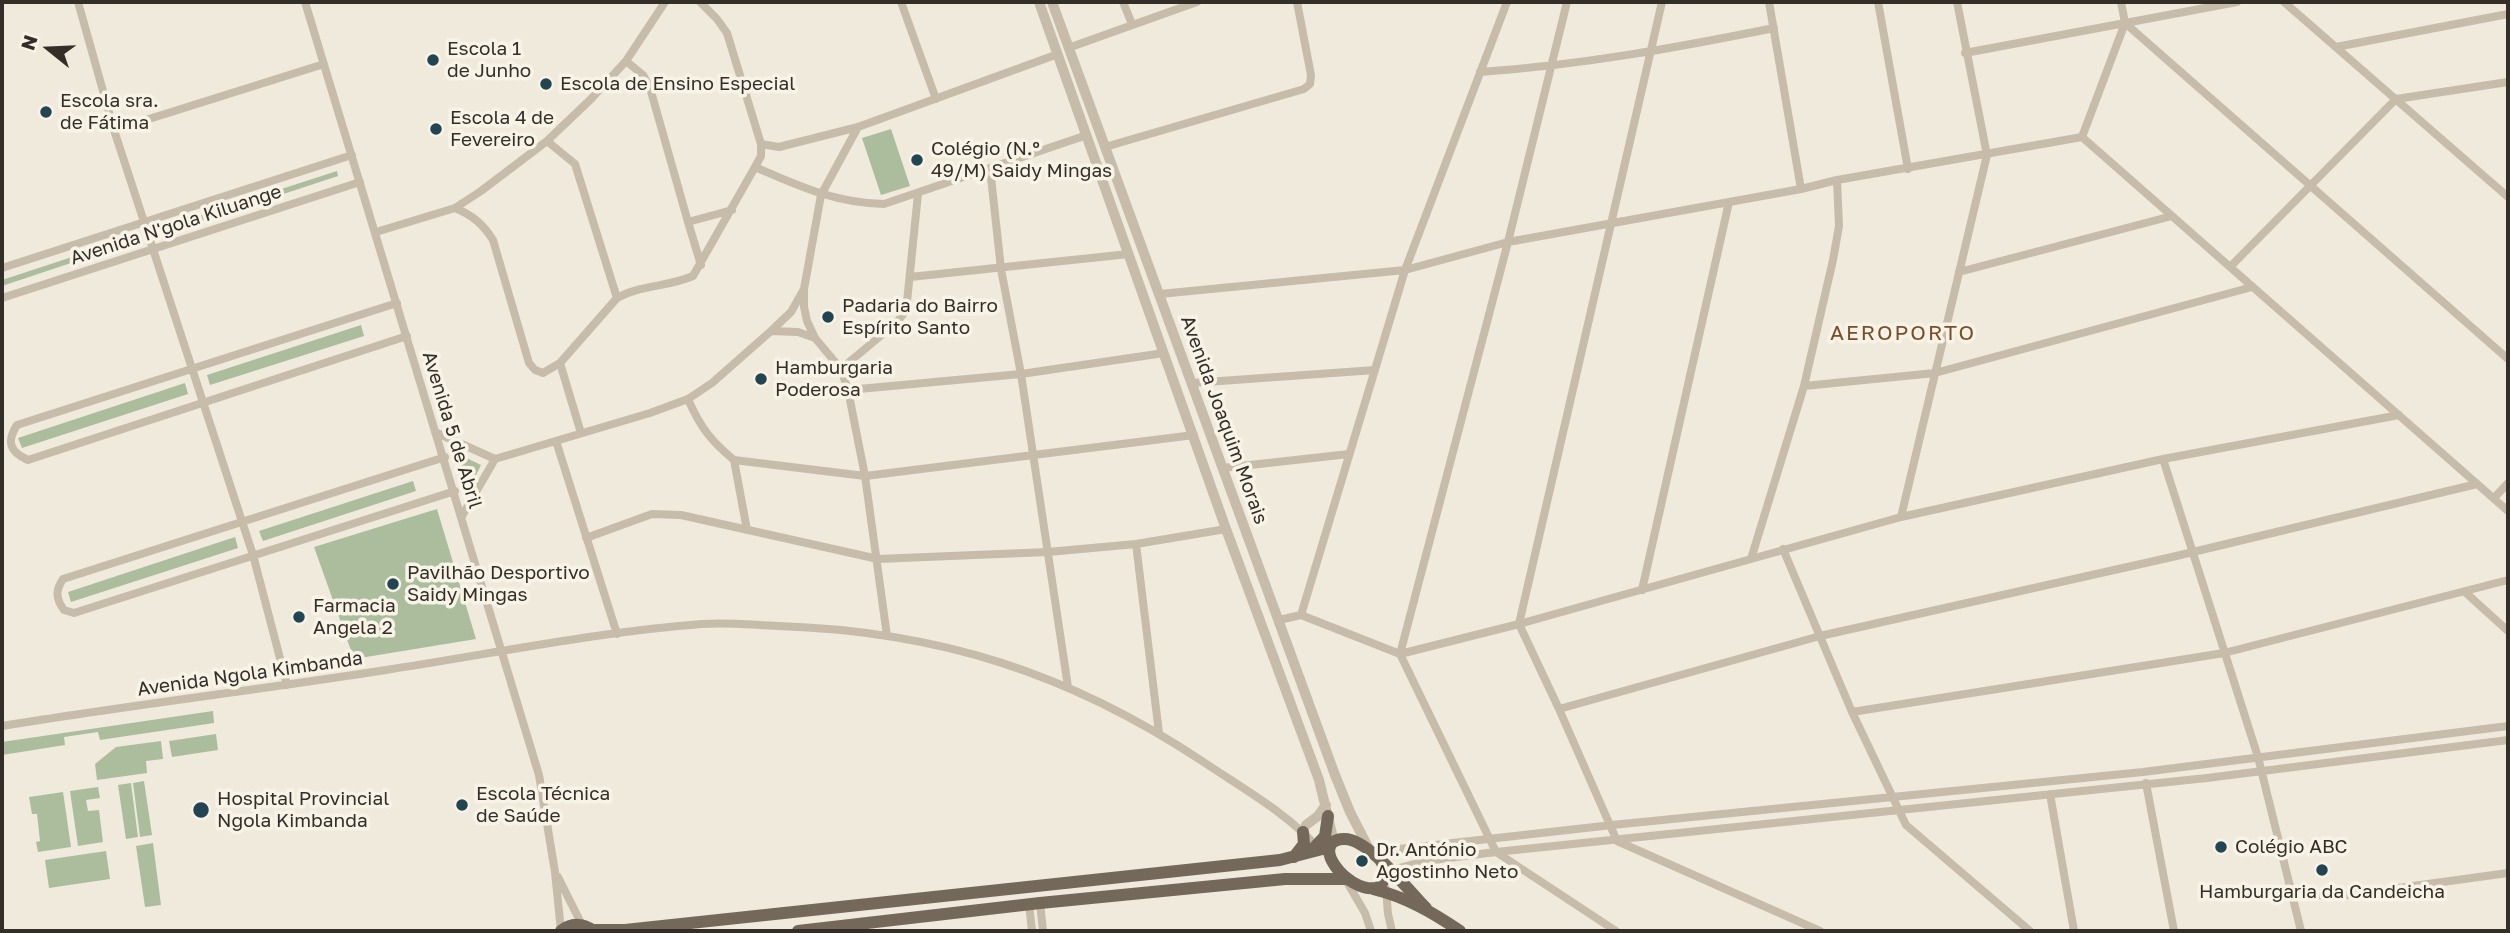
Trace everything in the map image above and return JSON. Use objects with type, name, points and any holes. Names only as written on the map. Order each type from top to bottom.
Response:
[{"type":"main road","points":[[1327,810],[1325,845],[1332,863],[1346,879],[1426,908]]},
{"type":"main road","points":[[1300,856],[1305,828]]},
{"type":"main road","points":[[561,931],[567,926],[625,930],[1300,856],[1325,845],[1349,839],[1381,863],[1426,908],[1460,931]]},
{"type":"main road","points":[[1373,889],[1381,885],[1381,863]]},
{"type":"main road","points":[[798,931],[854,928],[1035,904],[1285,879],[1346,879]]},
{"type":"street","points":[[78,2],[114,130],[253,555],[287,685]]},
{"type":"street","name":"Avenida 5 de Abril","points":[[306,2],[540,775],[561,931]]},
{"type":"street","points":[[376,232],[455,208],[547,141],[626,61],[665,2]]},
{"type":"street","points":[[455,208],[471,215],[493,240],[529,363],[542,373],[560,363],[617,298],[629,292],[682,281],[693,276],[761,156],[761,144],[727,33],[718,19],[700,2]]},
{"type":"street","points":[[901,2],[936,99]]},
{"type":"street","name":"Avenida Joaquim Morais","points":[[1039,2],[1105,147],[1350,812],[1381,863]]},
{"type":"street","name":"Avenida Joaquim Morais","points":[[1052,2],[1087,135],[1327,810]]},
{"type":"street","points":[[1123,2],[1132,24]]},
{"type":"street","points":[[761,144],[779,147],[858,127],[1197,2]]},
{"type":"street","points":[[1105,147],[1304,89],[1310,84],[1311,75],[1297,2]]},
{"type":"street","points":[[1301,615],[1405,270],[1507,2]]},
{"type":"street","points":[[1567,2],[1508,242],[1400,654],[1496,852],[1616,931]]},
{"type":"street","points":[[1662,2],[1519,624],[1617,841],[1820,931]]},
{"type":"street","points":[[1769,2],[1801,188]]},
{"type":"street","points":[[1878,2],[1908,169]]},
{"type":"street","points":[[1901,517],[1987,155],[1957,2]]},
{"type":"street","points":[[2082,137],[2125,23],[2121,2]]},
{"type":"street","points":[[1965,53],[2237,2]]},
{"type":"street","points":[[2284,2],[2508,197]]},
{"type":"street","points":[[2336,47],[2508,14]]},
{"type":"street","points":[[2125,23],[2508,359]]},
{"type":"street","points":[[1480,72],[1551,67],[1651,53],[1774,28]]},
{"type":"street","points":[[626,61],[643,75],[650,88],[701,265]]},
{"type":"street","points":[[114,130],[324,64]]},
{"type":"street","points":[[2230,267],[2396,99],[2508,82]]},
{"type":"street","points":[[858,127],[821,195],[804,289],[804,307],[815,338],[841,369],[848,390],[865,476],[887,636]]},
{"type":"street","points":[[755,167],[821,195],[866,204],[884,204],[1087,135]]},
{"type":"street","points":[[1160,294],[1405,270],[1508,242],[2082,137]]},
{"type":"street","points":[[2082,137],[2508,511]]},
{"type":"street","points":[[547,141],[575,164],[617,298]]},
{"type":"street","name":"Avenida N'gola Kiluange","points":[[2,268],[352,155]]},
{"type":"street","points":[[990,168],[1001,269],[1021,374],[1068,687]]},
{"type":"street","points":[[1751,559],[1804,386],[1839,226],[1837,180]]},
{"type":"street","name":"Avenida N'gola Kiluange","points":[[2,298],[360,182]]},
{"type":"street","points":[[841,369],[904,313],[918,194]]},
{"type":"street","points":[[1642,590],[1729,202]]},
{"type":"street","points":[[688,222],[732,209]]},
{"type":"street","points":[[1959,272],[2172,216]]},
{"type":"street","points":[[909,277],[1129,254]]},
{"type":"street","points":[[1804,386],[1935,373],[2252,287]]},
{"type":"street","points":[[437,433],[495,459],[688,399],[712,383],[771,331],[791,312],[804,289]]},
{"type":"street","points":[[397,303],[17,425],[11,434],[11,447],[17,455],[28,460],[407,336]]},
{"type":"street","points":[[771,331],[798,332],[815,338]]},
{"type":"street","points":[[848,390],[1021,374],[1164,353]]},
{"type":"street","points":[[560,363],[581,433]]},
{"type":"street","points":[[1192,383],[1374,370]]},
{"type":"street","points":[[688,399],[697,419],[713,442],[734,460],[865,476],[1194,435]]},
{"type":"street","points":[[1279,621],[1301,615],[1400,654],[1519,624],[1901,517],[2163,458],[2399,415]]},
{"type":"street","points":[[556,441],[617,634]]},
{"type":"street","points":[[1223,468],[1349,454]]},
{"type":"street","points":[[445,457],[63,579],[57,588],[57,601],[64,611],[74,613],[454,491]]},
{"type":"street","points":[[2163,458],[2258,757],[2301,931]]},
{"type":"street","points":[[462,516],[495,459]]},
{"type":"street","points":[[734,460],[747,530]]},
{"type":"street","points":[[2494,498],[2508,483]]},
{"type":"street","points":[[1559,709],[1820,636],[2477,484]]},
{"type":"street","points":[[586,538],[652,514],[681,515],[878,559],[1048,552],[1136,544],[1226,529]]},
{"type":"street","points":[[1136,544],[1160,733]]},
{"type":"street","points":[[1783,549],[1852,712],[1906,825],[2030,931]]},
{"type":"street","points":[[1852,712],[2224,653],[2508,580]]},
{"type":"street","points":[[2465,592],[2508,631]]},
{"type":"street","name":"Avenida Ngola Kimbanda","points":[[2,726],[705,623],[808,627],[943,646],[1001,661],[1068,687],[1113,707],[1160,733],[1305,828]]},
{"type":"street","points":[[1381,863],[1491,839],[2143,772],[2508,726]]},
{"type":"street","points":[[1381,863],[1425,861],[2207,778],[2508,740]]},
{"type":"street","points":[[2146,783],[2174,931]]},
{"type":"street","points":[[2050,794],[2074,931]]},
{"type":"street","points":[[1305,828],[1327,810]]},
{"type":"street","points":[[1305,828],[1325,845]]},
{"type":"street","points":[[1305,828],[1325,845]]},
{"type":"street","points":[[1381,863],[1392,931]]},
{"type":"street","name":"Avenida 5 de Abril","points":[[555,872],[589,928]]},
{"type":"street","points":[[2291,894],[2340,896],[2508,873]]},
{"type":"street","points":[[1346,879],[1365,913],[1371,931]]},
{"type":"street","points":[[1032,931],[1035,904]]},
{"type":"street","points":[[1035,904],[1043,931]]},
{"type":"green space","points":[[891,129],[910,186],[881,195],[862,138]]},
{"type":"green space","points":[[337,171],[338,176],[162,234],[161,228]]},
{"type":"green space","points":[[130,238],[131,243],[2,286],[2,280]]},
{"type":"green space","points":[[361,325],[364,336],[210,385],[207,375]]},
{"type":"green space","points":[[185,383],[188,394],[22,448],[18,438]]},
{"type":"green space","points":[[458,454],[481,465],[469,489]]},
{"type":"green space","points":[[413,481],[416,491],[263,541],[259,531]]},
{"type":"green space","name":"Pavilhão Desportivo Saidy Mingas","points":[[437,509],[476,639],[354,659],[314,547]]},
{"type":"green space","points":[[235,537],[238,548],[71,602],[68,592]]},
{"type":"green space","points":[[213,711],[214,723],[100,740],[98,732],[64,737],[65,745],[2,755],[2,742]]},
{"type":"green space","points":[[216,734],[218,750],[172,757],[169,741]]},
{"type":"green space","points":[[161,741],[163,759],[146,761],[147,773],[97,780],[95,764],[116,747]]},
{"type":"green space","points":[[144,781],[152,835],[140,837],[133,783]]},
{"type":"green space","points":[[131,783],[138,837],[126,839],[118,785]]},
{"type":"green space","points":[[98,787],[100,798],[86,800],[88,811],[99,810],[103,842],[78,846],[70,791]]},
{"type":"green space","points":[[63,792],[71,847],[38,852],[36,842],[40,841],[37,814],[32,814],[29,797]]},
{"type":"green space","points":[[153,843],[161,905],[145,907],[136,846]]},
{"type":"green space","points":[[106,851],[110,879],[49,888],[45,860]]},
{"type":"place","name":"Escola 1 de Junho","points":[[433,60]]},
{"type":"place","name":"Escola de Ensino Especial","points":[[546,84]]},
{"type":"place","name":"Escola sra. de Fátima","points":[[46,112]]},
{"type":"place","name":"Escola 4 de Fevereiro","points":[[436,129]]},
{"type":"place","name":"Colégio (N.º 49/M) Saidy Mingas","points":[[917,160]]},
{"type":"place","name":"Padaria do Bairro Espírito Santo","points":[[828,317]]},
{"type":"place","name":"Hamburgaria Poderosa","points":[[761,379]]},
{"type":"place","name":"Pavilhão Desportivo Saidy Mingas","points":[[393,584]]},
{"type":"place","name":"Farmacia Angela 2","points":[[299,617]]},
{"type":"place","name":"Escola Técnica de Saúde","points":[[462,805]]},
{"type":"place","name":"Hospital Provincial Ngola Kimbanda","points":[[201,810]]},
{"type":"place","name":"Colégio ABC","points":[[2221,847]]},
{"type":"place","name":"Dr. António Agostinho Neto","points":[[1362,861]]},
{"type":"place","name":"Hamburgaria da Candeicha","points":[[2322,870]]},
{"type":"district","name":"AEROPORTO","points":[[1903,333]]}]
